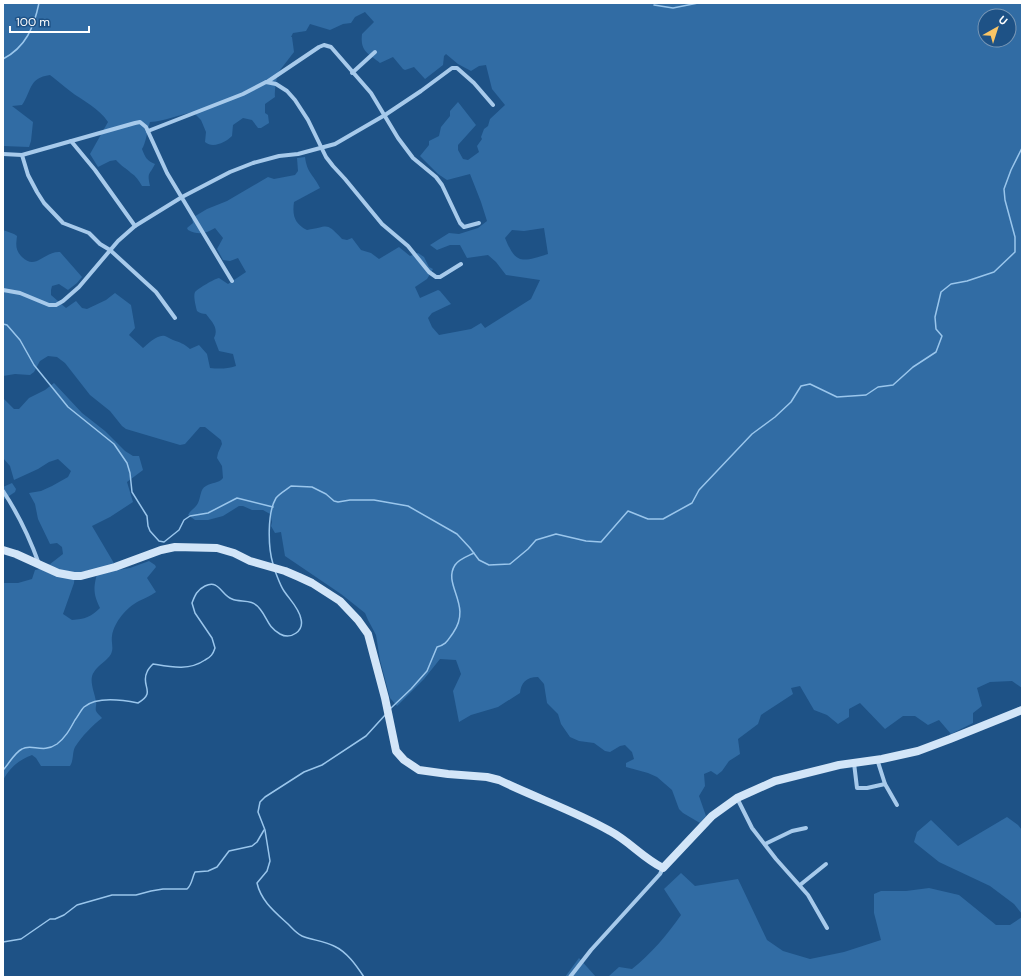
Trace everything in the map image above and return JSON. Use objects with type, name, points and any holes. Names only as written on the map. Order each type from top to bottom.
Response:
[{"type":"main road","points":[[3,550],[67,575],[81,576],[115,567],[161,550],[175,547],[185,546],[224,549],[234,552],[250,561],[285,571],[312,583],[340,601],[358,620],[368,634],[385,698],[396,751],[412,767],[419,770],[487,777],[499,780],[604,827],[621,837],[655,864],[663,868],[712,816],[737,798],[775,781],[840,765],[918,750],[950,740],[1022,710]]},
{"type":"street","points":[[148,131],[243,94],[266,82],[324,45],[331,47],[352,73],[371,93],[398,138],[413,158],[436,177],[442,185],[457,218],[462,225],[467,226],[479,223]]},
{"type":"street","points":[[352,73],[375,52]]},
{"type":"street","points":[[3,290],[20,293],[50,305],[56,305],[63,301],[78,287],[118,241],[135,226],[182,197],[230,172],[253,162],[279,156],[298,154],[334,144],[385,115],[452,68],[457,68],[474,83],[493,105]]},
{"type":"street","points":[[266,82],[276,84],[287,91],[295,100],[308,120],[333,166],[382,224],[408,246],[433,275],[440,277],[461,264]]},
{"type":"street","points":[[3,154],[22,155],[134,123],[140,122],[144,124],[165,168],[232,281]]},
{"type":"street","points":[[71,141],[95,170],[135,226]]},
{"type":"street","points":[[22,155],[28,175],[44,203],[63,223],[89,233],[100,244],[110,250],[156,292],[175,318]]},
{"type":"street","points":[[3,491],[19,515],[39,565]]},
{"type":"street","points":[[877,759],[885,784],[898,804]]},
{"type":"street","points":[[854,762],[857,788],[867,788],[885,784]]},
{"type":"street","points":[[737,798],[752,828],[808,895],[827,928]]},
{"type":"street","points":[[765,844],[792,831],[806,828]]},
{"type":"street","points":[[800,886],[826,864]]},
{"type":"street","points":[[570,977],[591,950],[663,868]]},
{"type":"shaded area","points":[[3,3],[1022,3],[1022,688],[1012,681],[990,682],[977,688],[982,706],[973,713],[973,723],[951,734],[939,720],[928,725],[915,716],[903,716],[885,729],[860,703],[849,709],[849,717],[838,724],[827,715],[814,710],[800,686],[791,688],[793,694],[761,715],[758,724],[738,739],[740,754],[729,761],[717,775],[711,771],[704,774],[705,786],[699,796],[706,816],[700,823],[679,809],[672,790],[657,777],[626,767],[626,763],[634,759],[632,752],[625,745],[620,746],[610,752],[605,751],[594,743],[579,741],[570,737],[561,724],[558,714],[547,703],[544,684],[538,677],[527,679],[522,686],[520,693],[498,707],[471,715],[459,722],[453,691],[461,674],[456,660],[440,659],[424,679],[397,706],[390,698],[380,660],[376,635],[365,613],[341,594],[285,556],[281,532],[275,533],[271,526],[272,522],[270,514],[263,510],[252,510],[239,506],[223,516],[208,520],[195,520],[188,515],[197,505],[204,487],[223,478],[222,466],[217,458],[222,444],[221,440],[205,427],[200,427],[185,444],[180,445],[126,429],[110,411],[90,395],[65,363],[57,357],[48,356],[40,361],[34,372],[30,375],[15,374],[3,376],[3,230],[17,236],[17,250],[27,261],[36,261],[49,254],[60,252],[82,277],[68,290],[59,284],[52,286],[51,295],[66,308],[76,301],[82,308],[87,309],[106,300],[115,293],[131,305],[135,328],[129,335],[143,348],[159,336],[165,336],[186,345],[190,349],[199,345],[207,354],[210,368],[233,367],[236,366],[233,354],[219,351],[214,338],[216,331],[214,325],[206,314],[197,311],[194,294],[200,288],[219,278],[228,284],[246,272],[238,258],[230,261],[223,260],[217,249],[223,238],[215,228],[205,233],[195,233],[187,228],[193,223],[192,218],[207,209],[227,201],[268,177],[274,179],[295,175],[298,171],[297,158],[305,157],[309,170],[320,188],[294,202],[295,219],[303,228],[307,230],[329,227],[342,239],[347,240],[352,238],[361,250],[371,253],[379,259],[399,247],[410,256],[418,253],[424,257],[429,267],[433,269],[427,279],[415,287],[420,298],[438,290],[451,304],[432,313],[428,318],[432,327],[439,335],[471,329],[481,323],[485,328],[531,299],[540,280],[506,275],[496,262],[488,255],[467,258],[460,245],[450,245],[437,250],[430,245],[449,233],[459,234],[478,228],[487,221],[470,174],[447,180],[438,174],[420,156],[429,145],[429,141],[439,136],[441,127],[450,116],[450,111],[458,102],[476,125],[458,145],[458,150],[463,159],[468,160],[479,152],[477,146],[482,139],[481,137],[484,129],[488,126],[490,119],[505,105],[492,89],[486,65],[479,66],[471,71],[458,64],[446,54],[444,56],[443,65],[425,79],[414,67],[405,70],[403,69],[393,57],[380,63],[366,52],[362,45],[362,34],[374,22],[365,12],[355,17],[351,23],[343,24],[330,30],[310,24],[306,31],[293,33],[291,37],[294,52],[277,74],[275,97],[265,104],[265,113],[268,115],[269,123],[261,128],[258,128],[252,120],[243,118],[233,125],[232,136],[219,144],[212,145],[205,142],[206,132],[201,120],[193,112],[150,122],[145,144],[142,149],[150,162],[155,164],[149,176],[150,186],[142,186],[139,180],[116,160],[110,161],[98,167],[90,154],[108,122],[95,109],[50,75],[34,82],[22,105],[12,106],[33,122],[29,147],[3,146]],"holes":[[[544,228],[548,254],[532,259],[521,259],[513,253],[505,238],[512,230],[524,231]]]},
{"type":"shaded area","points":[[54,383],[82,413],[105,431],[125,451],[133,456],[139,456],[143,470],[127,482],[133,502],[110,517],[92,526],[118,570],[130,568],[149,561],[155,565],[156,567],[147,578],[156,592],[130,607],[115,625],[112,636],[111,654],[92,675],[92,687],[96,703],[96,711],[102,718],[87,731],[75,747],[70,766],[41,766],[32,755],[15,765],[3,780],[3,583],[18,583],[32,579],[35,570],[45,568],[63,554],[62,547],[57,543],[50,544],[38,519],[35,504],[29,493],[41,491],[52,486],[68,477],[71,471],[58,459],[14,480],[10,466],[3,458],[3,398],[14,409],[19,409],[29,398],[45,390]],"holes":[[[98,569],[95,593],[100,608],[88,617],[72,620],[63,614],[74,583],[75,573]]]},
{"type":"shaded area","points":[[12,483],[16,489],[15,492],[3,500],[3,487]]},
{"type":"shaded area","points":[[1007,817],[1022,830],[1022,914],[1014,904],[990,886],[939,862],[914,842],[917,832],[931,820],[958,846]]},
{"type":"shaded area","points":[[681,873],[695,886],[738,879],[767,940],[783,951],[810,959],[844,952],[881,940],[874,913],[874,894],[881,891],[906,891],[929,888],[959,895],[996,925],[1010,925],[1022,917],[1022,977],[596,977],[609,976],[619,967],[632,969],[652,951],[664,937],[681,915],[664,889]]},
{"type":"shaded area","points":[[579,958],[596,977],[565,977]]},
{"type":"waterway","points":[[3,59],[18,49],[28,36],[39,3]]},
{"type":"waterway","points":[[654,5],[673,8],[698,3]]},
{"type":"waterway","points":[[273,564],[269,540],[271,512],[276,498],[291,486],[312,487],[338,502],[350,500],[374,500],[408,506],[457,534],[479,560],[489,565],[510,564],[536,540],[556,534],[586,541],[601,542],[628,511],[648,519],[663,519],[692,503],[699,490],[752,434],[775,417],[791,402],[801,386],[810,384],[837,397],[866,395],[878,387],[893,385],[913,367],[936,352],[942,336],[936,329],[935,317],[941,292],[951,284],[967,281],[994,272],[1015,252],[1015,237],[1005,200],[1004,189],[1011,170],[1022,148]]},
{"type":"waterway","points":[[3,324],[7,325],[20,340],[34,365],[68,407],[114,444],[127,463],[130,473],[132,492],[147,516],[150,531],[159,541],[164,542],[179,530],[184,520],[190,516],[208,513],[237,498],[273,507]]},
{"type":"waterway","points":[[391,708],[427,671],[437,647],[445,643],[453,633],[458,623],[460,613],[452,580],[452,573],[455,565],[459,561],[474,553]]},
{"type":"waterway","points":[[3,770],[14,756],[26,747],[47,748],[57,744],[68,733],[83,708],[89,704],[103,700],[138,703],[144,699],[147,692],[145,677],[153,664],[173,667],[193,666],[207,659],[213,654],[215,648],[212,638],[195,613],[192,603],[200,589],[205,586],[210,584],[217,586],[232,599],[254,603],[273,628],[284,636],[292,635],[299,631],[301,627],[300,615],[280,584],[275,571]]},
{"type":"waterway","points":[[364,977],[347,955],[330,944],[300,935],[265,901],[257,883],[267,871],[270,861],[265,830],[258,812],[260,802],[265,797],[304,772],[322,765],[366,736],[386,714]]},
{"type":"waterway","points":[[3,942],[21,939],[50,919],[55,919],[64,915],[77,905],[112,895],[136,895],[163,889],[187,889],[195,872],[208,871],[217,867],[229,851],[252,846],[257,842],[264,830]]}]
